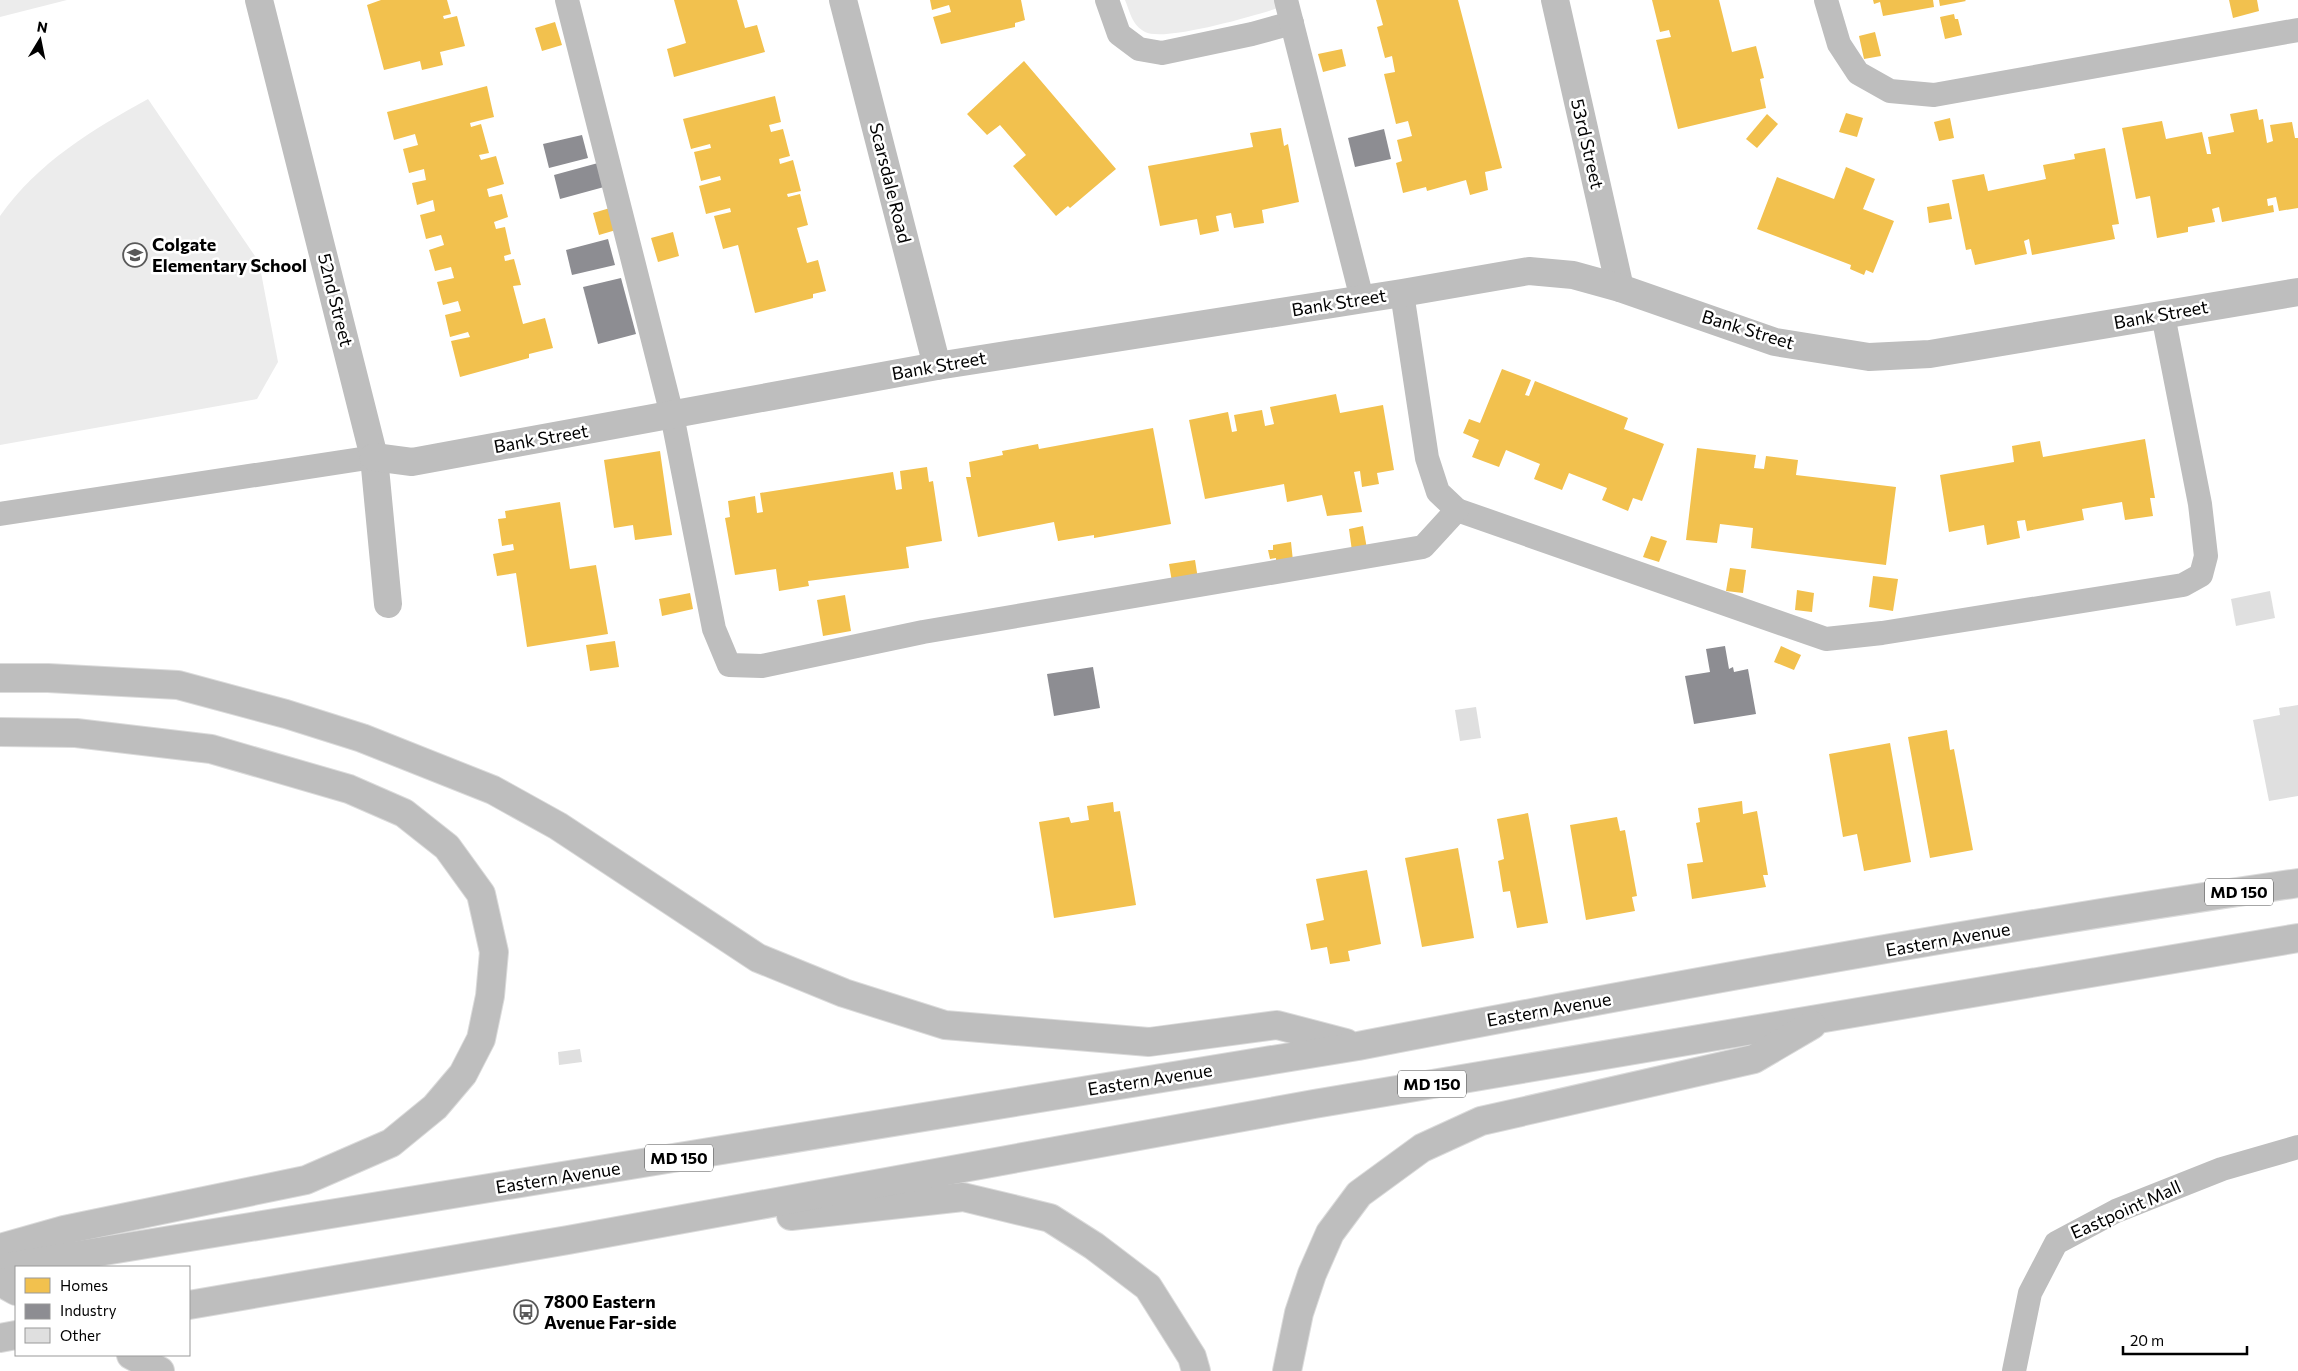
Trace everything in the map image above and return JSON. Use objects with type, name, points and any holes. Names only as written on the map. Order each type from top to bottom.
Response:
[{"type":"main road","name":"52nd Street","points":[[259,0],[374,457],[388,604]]},
{"type":"main road","name":"Scarsdale Road","points":[[843,0],[937,366]]},
{"type":"main road","name":"53rd Street","points":[[1555,0],[1620,288]]},
{"type":"main road","name":"Bank Street","points":[[374,457],[412,462],[937,366],[1402,294],[1528,271],[1573,275],[1620,288],[1775,342],[1868,357],[1930,354],[2298,292]]},
{"type":"main road","points":[[0,678],[48,678],[178,685],[286,714],[362,738],[492,790],[558,826],[758,958],[844,993],[945,1025],[1149,1042],[1277,1025],[1358,1046]]},
{"type":"main road","points":[[0,732],[76,733],[211,749],[349,789],[404,813],[446,847],[481,894],[494,952],[490,996],[481,1040],[463,1074],[435,1107],[391,1143],[306,1180],[64,1230],[0,1248]]},
{"type":"main road","name":"Eastern Avenue","points":[[0,1268],[1358,1046],[1600,1000],[2160,904],[2298,883]]},
{"type":"main road","name":"MD 150","points":[[190,1305],[568,1240],[1314,1104],[1825,1016],[2298,938]]},
{"type":"main road","points":[[1287,1371],[1299,1313],[1312,1274],[1330,1234],[1359,1194],[1422,1148],[1481,1121],[1754,1059],[1825,1016]]},
{"type":"main road","points":[[568,1240],[963,1198],[1050,1218],[1094,1246],[1148,1288],[1192,1357],[1196,1371]]},
{"type":"main road","points":[[0,1282],[15,1290]]},
{"type":"main road","points":[[0,1338],[15,1335]]},
{"type":"main road","points":[[133,1356],[160,1371]]},
{"type":"lane","points":[[567,0],[672,415],[714,629],[728,665],[762,666],[923,632],[1423,547],[1457,510]]},
{"type":"lane","points":[[1107,0],[1119,34],[1138,49],[1162,53],[1252,34],[1292,23]]},
{"type":"lane","points":[[1286,0],[1362,299]]},
{"type":"lane","points":[[1826,0],[1839,44],[1858,72],[1890,91],[1934,95],[2298,30]]},
{"type":"lane","points":[[1402,294],[1427,458],[1438,492],[1457,510],[1826,640],[1882,633],[2183,585],[2201,575],[2206,556],[2200,504],[2163,315]]},
{"type":"lane","points":[[0,514],[374,457]]},
{"type":"lane","name":"Eastpoint Mall","points":[[2014,1371],[2030,1293],[2056,1243],[2116,1212],[2222,1168],[2298,1146]]},
{"type":"shaded area","points":[[0,0],[67,0],[0,17]]},
{"type":"shaded area","points":[[1125,0],[1279,0],[1281,7],[1190,31],[1156,34],[1145,32],[1137,26]]},
{"type":"shaded area","points":[[148,99],[259,262],[278,362],[257,399],[0,445],[0,216],[31,180],[67,149],[107,122]]},
{"type":"building: Homes","points":[[381,0],[447,0],[451,14],[443,16],[444,19],[457,16],[465,46],[440,52],[443,65],[422,70],[420,61],[384,70],[367,5]]},
{"type":"building: Homes","points":[[674,0],[737,0],[745,28],[757,25],[765,52],[674,77],[667,49],[686,43]]},
{"type":"building: Homes","points":[[930,0],[1021,0],[1025,20],[1015,23],[1015,27],[941,44],[933,17],[951,12],[949,5],[932,10]]},
{"type":"building: Homes","points":[[1376,0],[1458,0],[1502,168],[1485,172],[1488,190],[1470,195],[1466,180],[1427,191],[1426,187],[1403,193],[1396,163],[1402,161],[1397,140],[1412,136],[1408,121],[1396,124],[1384,74],[1395,72],[1392,56],[1385,58],[1377,27],[1383,25]]},
{"type":"building: Homes","points":[[1652,0],[1719,0],[1732,52],[1756,46],[1764,78],[1760,79],[1766,108],[1678,129],[1656,40],[1671,37],[1669,30],[1660,32]]},
{"type":"building: Homes","points":[[1873,0],[1933,0],[1934,7],[1883,16],[1880,2],[1874,4]]},
{"type":"building: Homes","points":[[1939,0],[1965,0],[1966,1],[1940,6]]},
{"type":"building: Homes","points":[[2229,0],[2257,0],[2259,11],[2233,18]]},
{"type":"building: Homes","points":[[1954,14],[1955,19],[1958,19],[1962,35],[1945,39],[1940,17]]},
{"type":"building: Homes","points":[[555,22],[562,45],[542,51],[535,28]]},
{"type":"building: Homes","points":[[1875,32],[1881,56],[1864,59],[1859,36]]},
{"type":"building: Homes","points":[[1342,49],[1346,66],[1323,72],[1318,54]]},
{"type":"building: Homes","points":[[1024,61],[1116,169],[1070,208],[1068,206],[1056,216],[1013,166],[1026,155],[1000,125],[987,135],[967,114]]},
{"type":"building: Homes","points":[[487,86],[494,117],[470,123],[471,127],[481,124],[489,153],[479,155],[481,160],[496,156],[504,184],[487,189],[489,197],[502,194],[508,217],[494,222],[496,229],[505,227],[511,254],[504,256],[505,261],[514,259],[521,285],[513,286],[523,324],[545,318],[553,348],[529,354],[529,358],[460,377],[451,341],[470,337],[468,332],[450,337],[445,315],[461,311],[458,301],[443,305],[437,282],[454,278],[451,267],[435,271],[429,250],[444,245],[441,235],[426,239],[420,215],[435,211],[433,200],[417,205],[412,183],[426,180],[424,169],[409,173],[403,149],[418,145],[415,134],[394,140],[387,112]]},
{"type":"building: Homes","points":[[775,96],[781,122],[769,125],[771,132],[783,129],[790,156],[779,159],[780,164],[793,160],[801,191],[787,194],[788,197],[800,194],[808,225],[797,228],[807,263],[818,260],[826,291],[813,294],[813,298],[755,313],[738,245],[723,249],[714,216],[731,212],[730,208],[706,214],[699,186],[721,180],[720,176],[701,181],[694,152],[711,148],[710,144],[691,149],[683,119]]},
{"type":"building: Homes","points":[[2257,109],[2259,120],[2263,119],[2267,143],[2273,141],[2270,125],[2292,122],[2295,138],[2298,138],[2298,208],[2279,211],[2276,197],[2267,199],[2268,206],[2273,205],[2274,212],[2222,222],[2219,207],[2212,209],[2215,222],[2188,227],[2188,232],[2157,238],[2150,196],[2136,199],[2122,128],[2162,121],[2166,139],[2202,132],[2207,154],[2211,154],[2208,137],[2234,132],[2230,114]]},
{"type":"building: Homes","points":[[1846,113],[1863,118],[1857,137],[1839,132]]},
{"type":"building: Homes","points":[[1767,114],[1778,124],[1757,148],[1746,139]]},
{"type":"building: Homes","points":[[1950,118],[1954,138],[1939,141],[1934,122]]},
{"type":"building: Homes","points":[[1281,128],[1284,146],[1288,144],[1299,202],[1262,210],[1264,223],[1234,228],[1231,213],[1216,216],[1219,231],[1200,235],[1197,219],[1160,226],[1148,166],[1253,147],[1250,133]]},
{"type":"building: Homes","points":[[2105,148],[2119,224],[2112,225],[2115,239],[2032,255],[2029,239],[2024,241],[2027,254],[1975,265],[1971,249],[1966,250],[1952,180],[1984,174],[1988,191],[2046,179],[2043,165],[2075,159],[2074,154]]},
{"type":"building: Homes","points":[[1846,167],[1875,179],[1863,209],[1894,221],[1873,273],[1866,270],[1864,275],[1850,269],[1851,265],[1757,229],[1777,177],[1834,199]]},
{"type":"building: Homes","points":[[1949,203],[1952,219],[1929,223],[1927,207]]},
{"type":"building: Homes","points":[[610,208],[616,230],[599,235],[593,213]]},
{"type":"building: Homes","points":[[673,232],[679,256],[658,262],[651,238]]},
{"type":"building: Homes","points":[[1502,369],[1531,380],[1525,395],[1529,396],[1535,381],[1628,418],[1624,429],[1664,444],[1642,501],[1633,498],[1628,511],[1602,500],[1607,488],[1569,473],[1562,490],[1534,479],[1540,464],[1506,450],[1499,467],[1472,457],[1479,440],[1463,433],[1469,419],[1480,423]]},
{"type":"building: Homes","points":[[1336,394],[1340,413],[1383,405],[1394,470],[1377,473],[1379,484],[1362,487],[1360,471],[1354,472],[1362,512],[1327,516],[1322,495],[1287,502],[1284,484],[1205,499],[1189,420],[1228,412],[1232,432],[1237,431],[1234,415],[1262,410],[1265,426],[1274,424],[1270,407]]},
{"type":"building: Homes","points":[[1153,428],[1171,524],[1094,538],[1094,535],[1058,541],[1054,522],[978,537],[966,477],[971,477],[969,462],[1003,455],[1002,451],[1038,444],[1039,449]]},
{"type":"building: Homes","points":[[2145,439],[2155,498],[2150,498],[2153,516],[2125,520],[2122,502],[2082,509],[2084,520],[2027,531],[2025,520],[2017,521],[2020,538],[1987,545],[1984,525],[1949,532],[1940,475],[2014,462],[2012,446],[2040,441],[2043,457]]},
{"type":"building: Homes","points":[[1697,448],[1756,455],[1754,468],[1764,469],[1766,456],[1798,460],[1796,475],[1896,487],[1886,565],[1751,548],[1753,528],[1720,524],[1717,543],[1686,540]]},
{"type":"building: Homes","points":[[660,451],[672,535],[635,540],[633,525],[614,528],[604,460]]},
{"type":"building: Homes","points":[[927,467],[929,482],[933,481],[942,541],[906,547],[909,568],[808,581],[809,586],[779,591],[776,569],[735,575],[725,518],[730,517],[728,501],[755,496],[757,513],[763,512],[760,493],[893,472],[896,490],[902,489],[900,471]]},
{"type":"building: Homes","points":[[560,502],[570,569],[596,565],[608,634],[527,647],[516,573],[497,576],[493,554],[514,550],[513,544],[502,546],[498,519],[506,518],[505,511]]},
{"type":"building: Homes","points":[[1363,526],[1367,549],[1352,551],[1349,529]]},
{"type":"building: Homes","points":[[1651,536],[1667,541],[1659,562],[1643,557]]},
{"type":"building: Homes","points":[[1291,542],[1293,561],[1276,564],[1276,558],[1270,559],[1268,550],[1273,550],[1273,545]]},
{"type":"building: Homes","points":[[1195,560],[1198,579],[1172,582],[1169,564]]},
{"type":"building: Homes","points":[[1730,568],[1746,570],[1743,593],[1726,591]]},
{"type":"building: Homes","points":[[1873,576],[1898,579],[1893,611],[1869,607]]},
{"type":"building: Homes","points":[[1797,590],[1814,593],[1812,612],[1795,610]]},
{"type":"building: Homes","points":[[690,593],[693,609],[662,616],[659,599]]},
{"type":"building: Homes","points":[[845,595],[851,631],[823,636],[817,600]]},
{"type":"building: Homes","points":[[615,641],[619,667],[590,671],[586,645]]},
{"type":"building: Homes","points":[[1781,646],[1801,655],[1794,670],[1774,662]]},
{"type":"building: Homes","points":[[1947,730],[1950,750],[1954,749],[1973,850],[1930,858],[1908,737]]},
{"type":"building: Homes","points":[[1890,743],[1911,862],[1864,871],[1857,834],[1843,837],[1829,754]]},
{"type":"building: Homes","points":[[1742,801],[1743,814],[1757,811],[1768,875],[1763,875],[1766,887],[1692,899],[1687,864],[1703,862],[1696,823],[1700,822],[1698,808]]},
{"type":"building: Homes","points":[[1113,802],[1114,812],[1120,811],[1136,905],[1054,918],[1039,822],[1069,817],[1071,823],[1089,820],[1087,806]]},
{"type":"building: Homes","points":[[1528,813],[1548,923],[1517,928],[1510,891],[1503,892],[1498,861],[1504,859],[1497,819]]},
{"type":"building: Homes","points":[[1617,817],[1620,831],[1625,830],[1637,896],[1632,897],[1635,911],[1586,920],[1570,825]]},
{"type":"building: Homes","points":[[1458,848],[1474,938],[1422,947],[1405,858]]},
{"type":"building: Homes","points":[[1367,870],[1381,944],[1348,951],[1350,961],[1330,964],[1327,947],[1311,950],[1306,924],[1324,920],[1316,879]]},
{"type":"building: Industry","points":[[1384,129],[1391,159],[1355,167],[1348,138]]},
{"type":"building: Industry","points":[[582,135],[588,158],[549,168],[543,144]]},
{"type":"building: Industry","points":[[598,163],[604,187],[560,199],[554,175]]},
{"type":"building: Industry","points":[[608,239],[615,265],[572,275],[566,250]]},
{"type":"building: Industry","points":[[621,278],[636,334],[598,344],[583,287]]},
{"type":"building: Industry","points":[[1725,646],[1729,669],[1733,667],[1734,672],[1748,669],[1756,714],[1694,724],[1685,676],[1710,672],[1706,649]]},
{"type":"building: Industry","points":[[1093,667],[1100,708],[1054,716],[1047,674]]},
{"type":"building: Other","points":[[2270,591],[2275,618],[2236,626],[2231,599]]},
{"type":"building: Other","points":[[2298,705],[2298,796],[2269,801],[2253,720],[2280,715],[2279,708]]},
{"type":"building: Other","points":[[1476,707],[1481,738],[1460,741],[1455,710]]},
{"type":"building: Other","points":[[580,1049],[582,1062],[559,1065],[558,1052]]},
{"type":"place","name":"Colgate Elementary School","points":[[135,255]]},
{"type":"place","name":"7800 Eastern Avenue Far-side","points":[[526,1312]]}]
